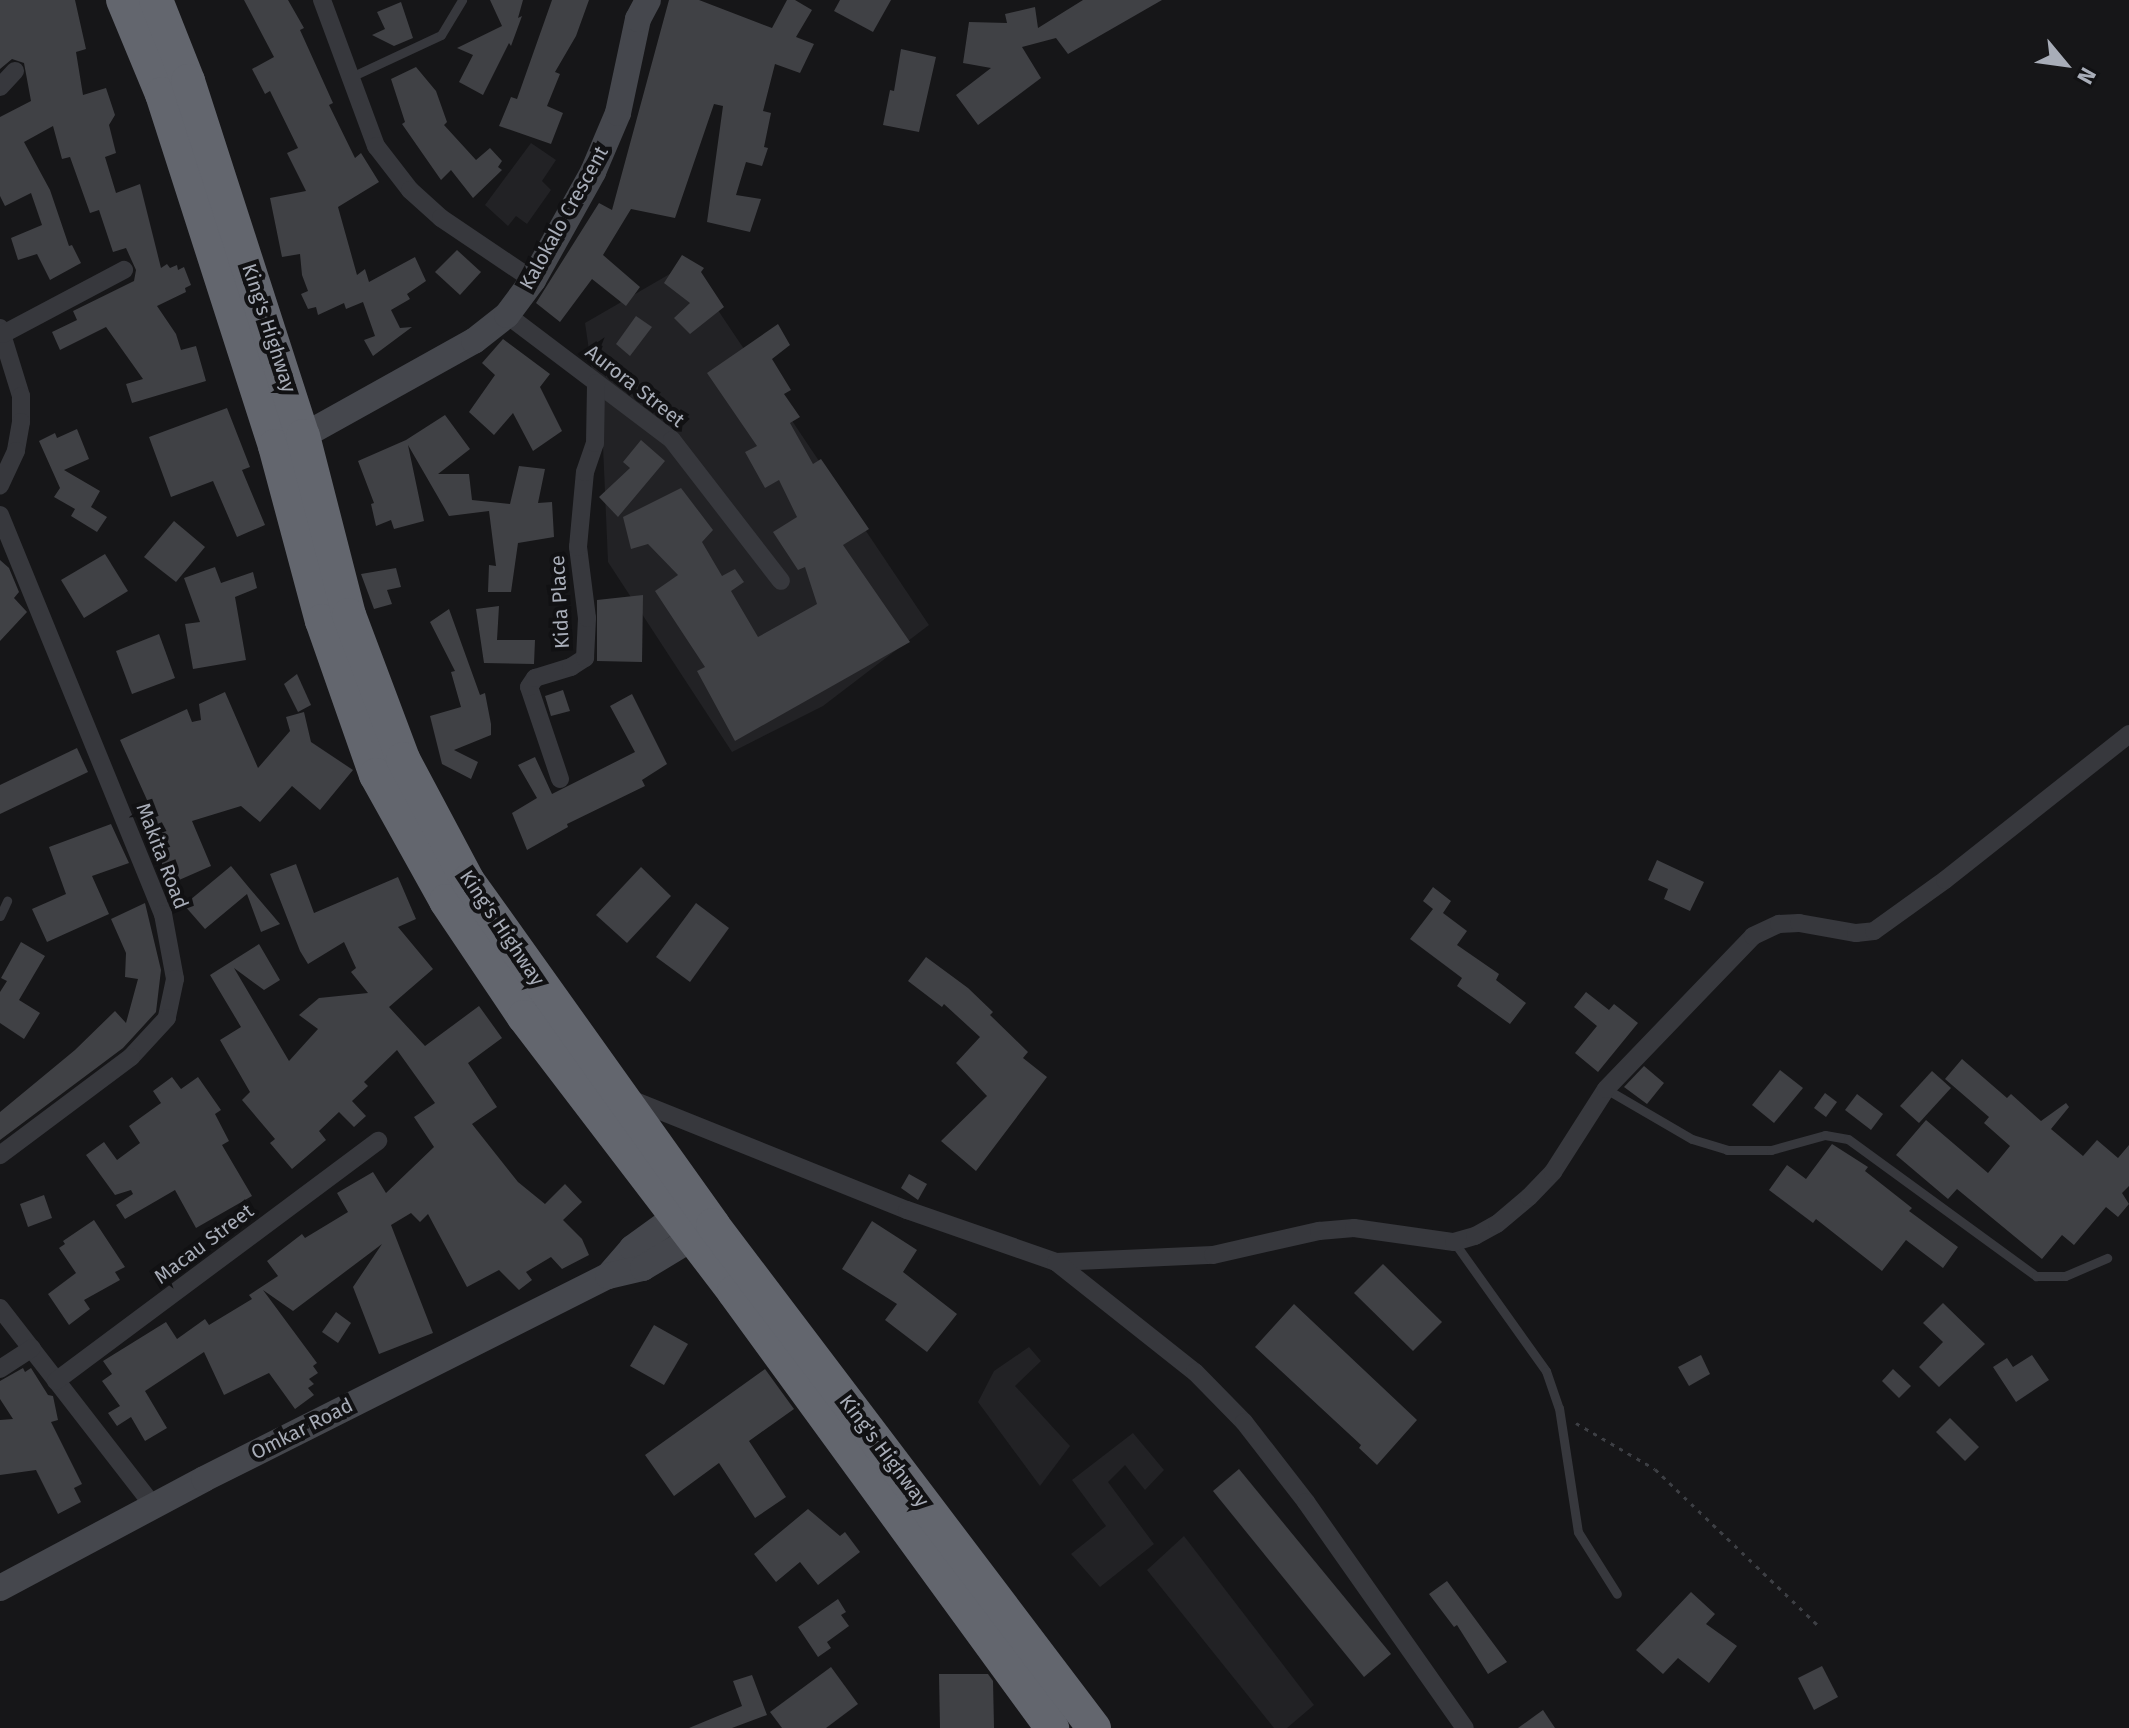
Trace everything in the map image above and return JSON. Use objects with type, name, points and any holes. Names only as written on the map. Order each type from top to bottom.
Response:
[{"type":"highway","name":"King's Highway","points":[[123,0],[162,94],[403,759],[468,881],[620,1095],[734,1292],[1052,1728]]},
{"type":"highway","name":"King's Highway","points":[[156,0],[193,96],[289,441],[322,621],[376,775],[446,901],[524,1017],[694,1220],[1094,1728]]},
{"type":"street","points":[[322,0],[376,146],[410,190],[441,218],[533,280]]},
{"type":"street","name":"Kalokalo Crescent","points":[[289,441],[474,341],[507,315],[533,280],[593,172],[618,113],[638,19],[648,0]]},
{"type":"street","points":[[0,87],[15,71]]},
{"type":"street","points":[[0,485],[16,451],[21,422],[21,396],[1,331],[124,270]]},
{"type":"street","name":"Aurora Street","points":[[507,315],[672,440],[781,581]]},
{"type":"street","name":"Kida Place","points":[[560,779],[529,687],[535,678],[571,667],[585,658],[587,618],[578,547],[585,472],[595,443],[596,383]]},
{"type":"street","name":"Makita Road","points":[[0,515],[163,914],[175,979],[167,1018],[131,1057],[0,1155]]},
{"type":"street","points":[[1056,1262],[1213,1255],[1319,1231],[1354,1228],[1454,1242],[1475,1236],[1497,1224],[1553,1172],[1606,1089],[1753,936],[1779,924],[1799,923],[1856,933],[1874,931],[1945,880],[2129,734]]},
{"type":"street","points":[[620,1095],[907,1210],[1056,1262],[1195,1372],[1244,1422],[1306,1502],[1465,1728]]},
{"type":"street","name":"Macau Street","points":[[56,1381],[378,1141]]},
{"type":"street","name":"Omkar Road","points":[[0,1588],[155,1508],[204,1479],[608,1276],[643,1268],[694,1220]]},
{"type":"street","points":[[0,1308],[155,1508]]},
{"type":"street","points":[[0,1369],[32,1348]]},
{"type":"lane","points":[[350,77],[441,35],[462,0]]},
{"type":"lane","points":[[0,916],[7,901]]},
{"type":"lane","points":[[1606,1089],[1692,1139],[1727,1150],[1771,1150],[1825,1135],[1848,1139],[2036,1276],[2054,1278],[2107,1258]]},
{"type":"lane","points":[[1454,1242],[1546,1371],[1560,1414],[1578,1532],[1617,1594]]},
{"type":"path","points":[[1560,1414],[1655,1469],[1820,1627]]},
{"type":"shaded area","points":[[531,143],[556,160],[542,181],[551,190],[527,224],[516,216],[508,226],[485,205]]},
{"type":"shaded area","points":[[687,264],[929,625],[823,706],[732,752],[608,562],[603,446],[585,323]]},
{"type":"shaded area","points":[[1029,1347],[1041,1361],[1015,1386],[1070,1446],[1040,1486],[978,1402],[994,1371]]},
{"type":"shaded area","points":[[1133,1433],[1164,1470],[1145,1490],[1125,1465],[1108,1482],[1154,1544],[1100,1587],[1071,1554],[1106,1526],[1072,1480]]},
{"type":"shaded area","points":[[1184,1536],[1314,1705],[1287,1728],[1274,1728],[1147,1570]]},
{"type":"building","points":[[0,0],[75,0],[86,49],[76,52],[83,95],[106,88],[115,115],[109,125],[116,153],[105,157],[116,193],[140,184],[161,268],[167,264],[170,268],[177,265],[178,270],[184,267],[191,285],[185,288],[186,292],[157,306],[176,334],[181,350],[196,346],[206,381],[132,403],[126,384],[143,379],[106,327],[60,350],[52,332],[77,320],[73,311],[134,281],[136,270],[126,248],[113,252],[99,210],[90,213],[70,157],[62,159],[53,126],[24,142],[50,190],[69,246],[72,245],[81,263],[50,280],[37,254],[18,260],[11,238],[42,225],[31,193],[5,206],[0,196],[0,117],[31,101],[24,63],[12,59],[0,69]]},
{"type":"building","points":[[244,0],[288,0],[304,28],[300,30],[333,103],[329,105],[355,158],[361,153],[379,182],[338,207],[357,275],[365,269],[369,282],[415,257],[426,281],[407,294],[410,299],[391,310],[400,328],[412,327],[373,356],[364,340],[375,336],[363,302],[346,309],[344,303],[318,315],[316,307],[308,309],[301,294],[308,291],[302,275],[300,254],[282,257],[270,198],[306,191],[287,153],[298,148],[270,91],[265,94],[252,69],[274,57]]},
{"type":"building","points":[[490,0],[523,0],[518,18],[522,16],[511,46],[509,43],[483,95],[459,82],[473,55],[457,48],[502,26]]},
{"type":"building","points":[[552,0],[589,0],[576,36],[555,72],[560,74],[547,106],[563,113],[551,144],[499,126],[511,97],[517,99]]},
{"type":"building","points":[[669,0],[699,0],[772,28],[787,0],[795,0],[812,10],[796,37],[814,44],[800,73],[775,64],[763,111],[771,113],[764,147],[768,148],[762,166],[746,162],[736,195],[761,199],[750,232],[707,222],[723,106],[714,104],[675,218],[631,209],[603,255],[640,287],[626,306],[592,279],[560,322],[536,303],[599,203],[612,210]]},
{"type":"building","points":[[840,0],[891,0],[873,32],[834,11]]},
{"type":"building","points":[[1083,0],[1162,0],[1068,54],[1056,38],[1022,47],[1041,78],[978,125],[956,95],[991,68],[963,63],[969,22],[1007,23],[1005,14],[1035,7],[1038,28]]},
{"type":"building","points":[[401,2],[413,38],[394,46],[372,35],[385,29],[377,12]]},
{"type":"building","points":[[901,49],[936,57],[919,132],[883,125],[890,90],[894,91]]},
{"type":"building","points":[[416,67],[436,91],[447,122],[444,125],[476,160],[490,148],[502,161],[498,167],[502,170],[473,198],[451,170],[441,180],[402,124],[405,122],[391,79]]},
{"type":"building","points":[[457,250],[481,272],[460,295],[435,272]]},
{"type":"building","points":[[682,255],[704,268],[701,272],[724,307],[690,334],[674,318],[690,303],[664,283]]},
{"type":"building","points":[[636,316],[652,327],[630,356],[616,344]]},
{"type":"building","points":[[778,324],[790,345],[772,359],[791,390],[784,394],[800,417],[790,423],[813,464],[821,459],[869,529],[843,545],[910,642],[735,741],[697,671],[705,667],[655,591],[678,575],[648,544],[631,549],[623,517],[681,488],[713,530],[702,542],[722,576],[735,569],[744,582],[731,591],[758,637],[817,604],[805,567],[798,570],[773,532],[797,517],[779,480],[765,488],[745,452],[757,446],[707,373]]},
{"type":"building","points":[[503,339],[550,374],[540,387],[562,431],[533,451],[513,413],[494,435],[469,412],[495,375],[482,363]]},
{"type":"building","points":[[227,408],[250,467],[242,470],[265,525],[237,537],[213,481],[171,497],[149,437]]},
{"type":"building","points":[[445,415],[470,449],[438,474],[469,474],[472,500],[510,504],[519,466],[545,469],[538,503],[552,502],[554,537],[518,543],[511,592],[488,592],[489,565],[496,566],[489,511],[449,516],[408,445],[424,521],[394,529],[391,520],[376,526],[371,504],[374,503],[358,461],[406,440]]},
{"type":"building","points":[[77,429],[89,459],[64,470],[100,491],[91,507],[107,517],[97,532],[71,516],[75,509],[54,497],[60,488],[39,441],[55,433],[57,438]]},
{"type":"building","points":[[641,440],[665,461],[618,517],[599,497],[630,468],[623,462]]},
{"type":"building","points":[[174,521],[205,547],[176,582],[144,557]]},
{"type":"building","points":[[105,554],[128,591],[84,618],[61,580]]},
{"type":"building","points":[[0,560],[9,568],[19,592],[14,598],[27,612],[0,641]]},
{"type":"building","points":[[215,567],[221,583],[253,572],[257,588],[235,597],[246,660],[193,669],[185,624],[200,622],[184,578]]},
{"type":"building","points":[[396,568],[401,587],[387,590],[392,604],[374,609],[361,574]]},
{"type":"building","points":[[643,595],[642,662],[597,661],[597,600]]},
{"type":"building","points":[[499,606],[497,640],[535,640],[534,664],[484,663],[476,609]]},
{"type":"building","points":[[449,609],[480,695],[485,693],[491,724],[491,735],[454,750],[478,762],[471,779],[442,764],[430,716],[461,707],[451,672],[455,671],[430,622]]},
{"type":"building","points":[[159,634],[175,678],[132,694],[116,651]]},
{"type":"building","points":[[297,674],[311,705],[298,712],[284,684]]},
{"type":"building","points":[[563,690],[570,711],[551,716],[545,696]]},
{"type":"building","points":[[225,692],[258,768],[290,731],[286,717],[304,712],[311,742],[353,770],[320,810],[292,786],[260,822],[241,806],[192,821],[211,866],[170,884],[144,825],[156,820],[120,740],[187,709],[192,722],[201,720],[199,704]]},
{"type":"building","points":[[632,694],[667,764],[642,780],[645,786],[567,824],[568,827],[527,850],[512,813],[537,798],[518,765],[535,757],[552,794],[635,752],[610,706]]},
{"type":"building","points":[[77,748],[88,772],[0,814],[0,785]]},
{"type":"building","points":[[111,824],[129,863],[92,876],[109,914],[47,942],[32,909],[66,894],[49,847]]},
{"type":"building","points":[[1657,860],[1704,882],[1690,911],[1664,899],[1668,889],[1648,880]]},
{"type":"building","points":[[296,864],[314,913],[398,877],[416,919],[398,927],[433,969],[389,1007],[425,1046],[479,1006],[502,1038],[468,1063],[497,1107],[472,1124],[518,1182],[545,1204],[565,1184],[582,1202],[563,1220],[582,1239],[589,1255],[562,1269],[551,1257],[526,1272],[532,1280],[519,1290],[499,1270],[467,1287],[428,1214],[420,1222],[411,1213],[391,1225],[433,1333],[379,1354],[353,1287],[382,1244],[293,1311],[263,1290],[317,1363],[313,1366],[318,1373],[309,1379],[314,1384],[308,1388],[314,1395],[295,1409],[269,1373],[224,1395],[204,1352],[145,1391],[167,1428],[145,1441],[131,1417],[117,1426],[108,1413],[120,1406],[102,1381],[112,1374],[103,1361],[166,1322],[177,1339],[205,1319],[209,1325],[252,1299],[249,1295],[278,1276],[267,1261],[302,1234],[305,1238],[348,1212],[337,1193],[373,1172],[386,1193],[434,1147],[414,1117],[435,1103],[397,1050],[364,1082],[368,1086],[352,1101],[366,1116],[354,1127],[339,1112],[319,1131],[326,1140],[292,1169],[270,1143],[275,1139],[242,1100],[250,1092],[220,1040],[241,1027],[210,975],[259,944],[280,980],[264,990],[234,968],[289,1061],[318,1029],[299,1015],[319,998],[368,993],[351,972],[356,968],[344,942],[308,964],[300,951],[270,874]]},
{"type":"building","points":[[231,866],[280,924],[261,932],[247,894],[205,929],[184,905]]},
{"type":"building","points":[[641,867],[671,896],[627,943],[596,915]]},
{"type":"building","points":[[1433,887],[1451,901],[1443,913],[1467,931],[1457,945],[1499,974],[1496,980],[1526,1003],[1510,1024],[1457,986],[1462,978],[1410,939],[1433,909],[1423,901]]},
{"type":"building","points":[[145,903],[161,970],[156,1012],[123,1048],[0,1140],[0,1112],[75,1050],[115,1011],[126,1023],[138,979],[125,977],[126,953],[111,919]]},
{"type":"building","points":[[696,903],[729,928],[690,982],[656,957]]},
{"type":"building","points":[[21,942],[45,956],[19,1000],[40,1013],[24,1039],[0,1023],[0,992],[7,981],[1,978]]},
{"type":"building","points":[[926,957],[968,988],[993,1012],[990,1015],[1028,1052],[1023,1058],[1047,1077],[976,1171],[941,1141],[987,1096],[956,1063],[980,1037],[944,1004],[942,1007],[908,981]]},
{"type":"building","points":[[1586,992],[1609,1010],[1614,1004],[1638,1023],[1598,1072],[1575,1053],[1597,1026],[1574,1007]]},
{"type":"building","points":[[1962,1059],[2007,1098],[2011,1094],[2041,1121],[2066,1103],[2069,1107],[2051,1129],[2083,1156],[2097,1140],[2118,1158],[2129,1145],[2129,1186],[2122,1193],[2129,1204],[2118,1217],[2106,1207],[2074,1245],[2062,1235],[2042,1259],[1957,1189],[1948,1199],[1896,1155],[1926,1120],[1988,1173],[2010,1146],[1984,1123],[1989,1117],[1945,1079]]},
{"type":"building","points":[[1644,1066],[1664,1083],[1647,1104],[1624,1087]]},
{"type":"building","points":[[1780,1070],[1803,1088],[1774,1123],[1752,1105]]},
{"type":"building","points":[[1932,1071],[1951,1088],[1919,1123],[1900,1106]]},
{"type":"building","points":[[172,1077],[181,1089],[198,1077],[221,1110],[215,1114],[229,1141],[222,1145],[252,1196],[196,1228],[175,1190],[125,1219],[116,1205],[133,1194],[131,1190],[115,1195],[86,1155],[104,1142],[117,1160],[140,1143],[129,1126],[161,1103],[153,1091]]},
{"type":"building","points":[[1825,1093],[1837,1102],[1826,1117],[1814,1108]]},
{"type":"building","points":[[1857,1094],[1883,1114],[1871,1130],[1845,1110]]},
{"type":"building","points":[[1832,1144],[1868,1167],[1865,1171],[1912,1208],[1909,1211],[1958,1247],[1943,1268],[1906,1240],[1882,1271],[1816,1219],[1813,1223],[1769,1190],[1787,1165],[1806,1179]]},
{"type":"building","points":[[909,1174],[927,1184],[918,1200],[901,1188]]},
{"type":"building","points":[[44,1195],[52,1218],[28,1227],[20,1204]]},
{"type":"building","points":[[94,1220],[125,1267],[115,1272],[120,1280],[84,1300],[90,1309],[69,1325],[48,1294],[76,1273],[59,1248],[65,1244],[63,1241]]},
{"type":"building","points":[[872,1221],[917,1250],[903,1272],[957,1314],[927,1352],[885,1320],[897,1304],[842,1269]]},
{"type":"building","points":[[1383,1264],[1442,1322],[1413,1351],[1354,1293]]},
{"type":"building","points":[[1943,1303],[1985,1344],[1939,1387],[1919,1367],[1943,1342],[1923,1323]]},
{"type":"building","points":[[1294,1304],[1417,1420],[1377,1465],[1359,1448],[1361,1445],[1255,1347]]},
{"type":"building","points":[[336,1312],[351,1323],[338,1343],[322,1332]]},
{"type":"building","points":[[654,1325],[688,1344],[664,1385],[630,1366]]},
{"type":"building","points":[[1701,1355],[1710,1374],[1689,1386],[1678,1367]]},
{"type":"building","points":[[2032,1355],[2049,1380],[2016,1402],[1993,1367],[2007,1358],[2013,1367]]},
{"type":"building","points":[[23,1368],[25,1372],[31,1368],[48,1395],[53,1396],[58,1420],[51,1422],[82,1484],[74,1488],[81,1502],[58,1514],[36,1470],[0,1475],[0,1420],[13,1419],[0,1399],[0,1381]]},
{"type":"building","points":[[765,1369],[794,1409],[749,1441],[786,1497],[755,1518],[719,1463],[674,1496],[645,1455]]},
{"type":"building","points":[[1893,1369],[1911,1386],[1899,1398],[1882,1381]]},
{"type":"building","points":[[1950,1418],[1979,1447],[1965,1461],[1936,1432]]},
{"type":"building","points":[[1239,1469],[1391,1654],[1364,1677],[1213,1491]]},
{"type":"building","points":[[808,1509],[840,1536],[845,1532],[860,1552],[818,1585],[800,1562],[776,1582],[754,1554]]},
{"type":"building","points":[[1447,1581],[1507,1662],[1488,1674],[1457,1625],[1454,1627],[1429,1594]]},
{"type":"building","points":[[1691,1592],[1715,1614],[1706,1624],[1737,1646],[1709,1683],[1678,1658],[1663,1674],[1636,1650]]},
{"type":"building","points":[[838,1599],[846,1612],[841,1615],[849,1626],[827,1642],[831,1648],[818,1657],[798,1627]]},
{"type":"building","points":[[1822,1666],[1838,1697],[1814,1710],[1798,1678]]},
{"type":"building","points":[[831,1667],[858,1704],[826,1728],[782,1728],[770,1712]]},
{"type":"building","points":[[939,1674],[988,1674],[993,1681],[994,1728],[940,1728]]},
{"type":"building","points":[[752,1675],[767,1715],[732,1728],[689,1728],[742,1706],[733,1681]]},
{"type":"building","points":[[1543,1710],[1555,1728],[1518,1728]]}]
